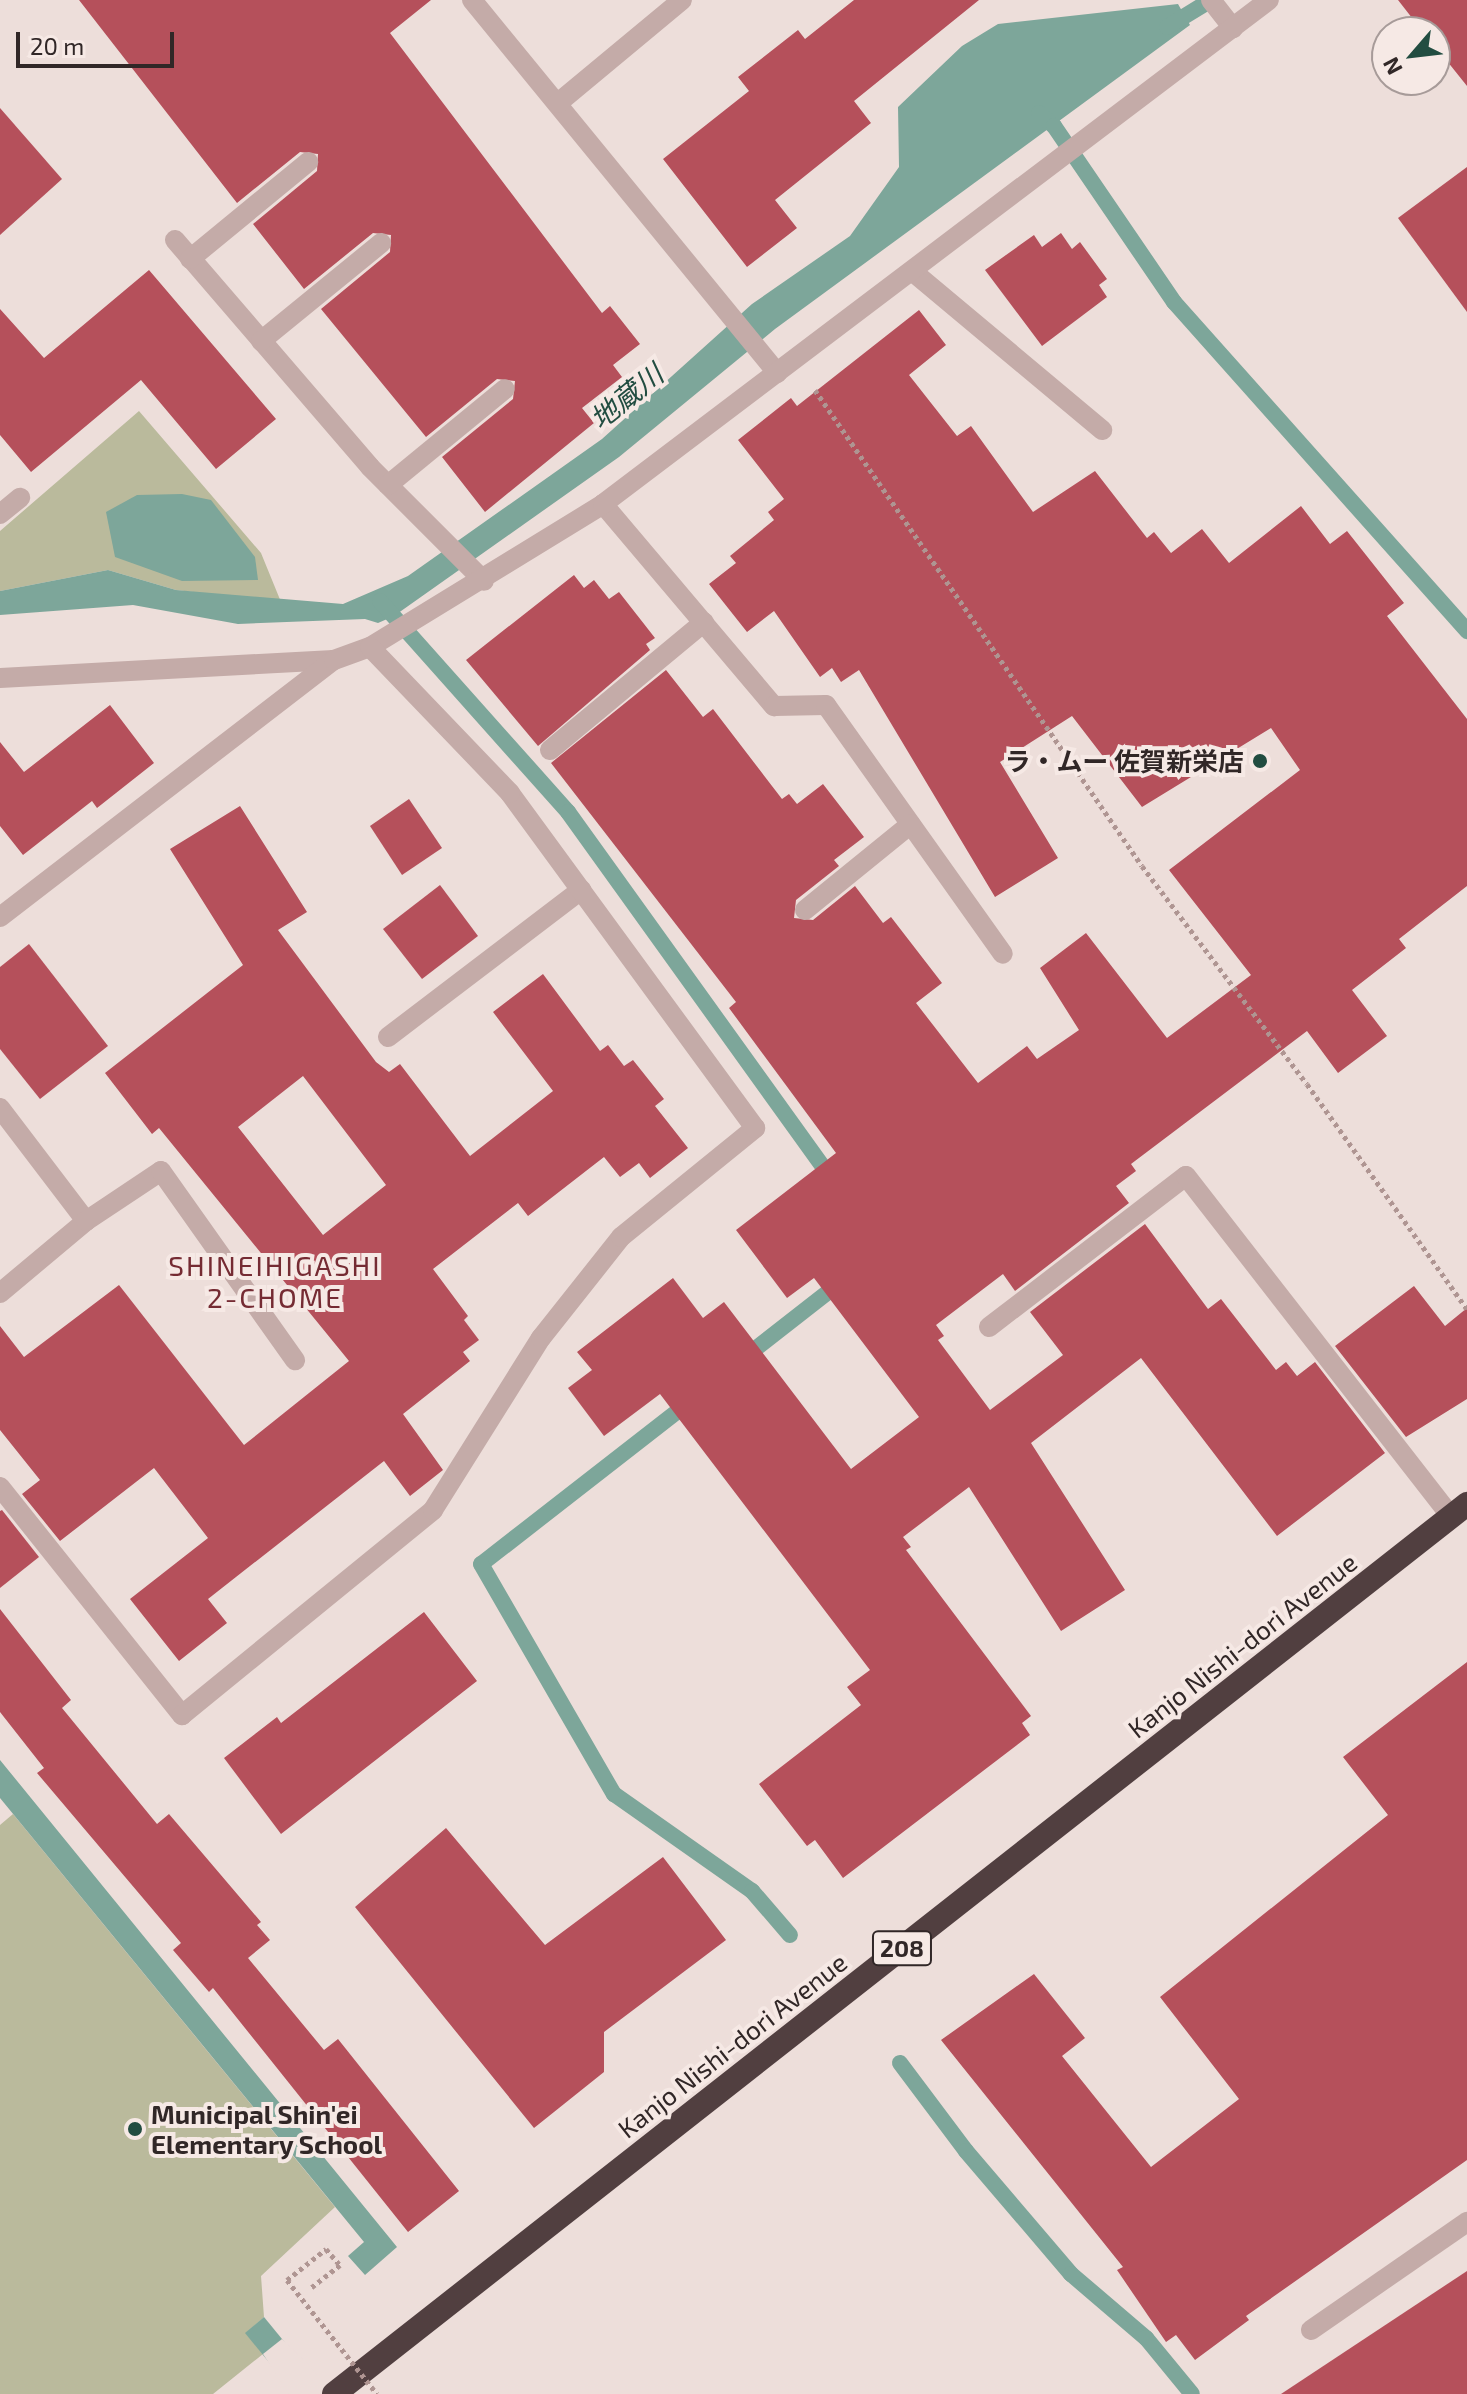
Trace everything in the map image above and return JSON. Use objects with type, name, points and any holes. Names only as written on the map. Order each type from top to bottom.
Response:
[{"type":"highway","name":"Kanjo Nishi-dori Avenue","points":[[335,2393],[1459,1510]]},
{"type":"street","points":[[472,0],[777,373]]},
{"type":"street","points":[[558,103],[682,0]]},
{"type":"street","points":[[1211,0],[1233,28]]},
{"type":"street","points":[[0,678],[334,660],[370,647],[484,581],[603,504],[1269,0]]},
{"type":"street","points":[[190,259],[308,162]]},
{"type":"street","points":[[175,240],[388,485],[484,581]]},
{"type":"street","points":[[261,341],[381,243]]},
{"type":"street","points":[[912,271],[1102,430]]},
{"type":"street","points":[[388,485],[505,389]]},
{"type":"street","points":[[0,514],[20,498]]},
{"type":"street","points":[[603,504],[774,706],[826,705],[1003,954]]},
{"type":"street","points":[[550,750],[704,622]]},
{"type":"street","points":[[0,1487],[182,1715],[433,1510],[541,1338],[621,1237],[755,1128],[510,793],[370,647]]},
{"type":"street","points":[[0,917],[334,660]]},
{"type":"street","points":[[805,910],[911,824]]},
{"type":"street","points":[[388,1037],[581,890]]},
{"type":"street","points":[[0,1108],[86,1221]]},
{"type":"street","points":[[0,1293],[86,1221],[161,1171],[295,1360]]},
{"type":"street","points":[[989,1327],[1186,1176],[1459,1510]]},
{"type":"street","points":[[1311,2330],[1467,2222]]},
{"type":"path","points":[[794,360],[1142,866],[1307,1084],[1467,1309]]},
{"type":"path","points":[[312,2287],[340,2265],[326,2249],[287,2280],[377,2394]]},
{"type":"green space","points":[[139,411],[261,553],[281,602],[176,590],[108,570],[0,591],[0,531]]},
{"type":"green space","name":"Municipal Shin'ei Elementary School","points":[[13,1814],[335,2207],[261,2276],[264,2317],[246,2333],[263,2354],[213,2394],[0,2394],[0,1825]]},
{"type":"water","points":[[1178,4],[1190,25],[775,329],[619,457],[394,616],[378,623],[365,619],[238,624],[133,605],[0,615],[0,591],[108,570],[176,590],[343,604],[408,576],[602,439],[752,304],[850,236],[899,167],[898,107],[962,46],[998,24]]},
{"type":"water","points":[[182,494],[211,500],[255,557],[258,580],[182,581],[115,557],[106,512],[137,495]]},
{"type":"water","points":[[0,1760],[397,2247],[365,2275],[348,2256],[364,2242],[0,1798]]},
{"type":"water","points":[[264,2317],[327,2394],[295,2394],[245,2333]]},
{"type":"pier","points":[[282,2339],[309,2365],[331,2394],[289,2394],[263,2354]]},
{"type":"building","points":[[79,0],[431,0],[390,33],[602,313],[610,306],[640,344],[613,365],[622,377],[582,408],[594,423],[485,512],[442,457],[513,399],[515,381],[497,379],[426,437],[321,309],[390,252],[391,235],[373,233],[304,289],[253,224],[317,171],[318,154],[300,152],[237,203]]},
{"type":"building","points":[[854,0],[979,0],[854,101],[871,123],[775,200],[797,228],[747,267],[663,159],[749,91],[738,77],[798,30],[805,39]]},
{"type":"building","points":[[1398,0],[1467,0],[1467,86],[1451,66],[1451,16],[1410,16]]},
{"type":"building","points":[[0,108],[62,179],[0,235]]},
{"type":"building","points":[[1467,167],[1467,312],[1398,218]]},
{"type":"building","points":[[1061,233],[1072,249],[1080,242],[1107,279],[1099,285],[1107,297],[1042,346],[985,270],[1034,235],[1042,247]]},
{"type":"building","points":[[149,270],[276,419],[216,469],[141,380],[31,472],[0,435],[0,309],[44,358]]},
{"type":"building","points":[[919,310],[946,345],[909,375],[957,436],[971,426],[1033,512],[1095,471],[1147,538],[1154,532],[1171,553],[1202,529],[1229,563],[1301,506],[1330,544],[1347,531],[1404,603],[1387,616],[1467,719],[1467,886],[1399,939],[1406,948],[1352,990],[1387,1036],[1338,1073],[1307,1031],[1131,1164],[1136,1171],[1116,1186],[1129,1203],[1015,1291],[1003,1274],[936,1325],[944,1336],[938,1340],[990,1410],[1063,1355],[1030,1312],[1145,1224],[1208,1309],[1221,1299],[1276,1370],[1286,1362],[1297,1376],[1315,1362],[1385,1453],[1277,1536],[1141,1358],[1031,1443],[1125,1590],[1061,1631],[969,1487],[903,1537],[911,1547],[906,1550],[1031,1716],[1022,1723],[1030,1735],[843,1878],[815,1840],[807,1846],[759,1784],[861,1705],[847,1687],[870,1670],[660,1394],[604,1436],[568,1388],[592,1370],[577,1352],[673,1278],[703,1318],[724,1302],[851,1469],[919,1417],[814,1278],[787,1298],[736,1230],[836,1153],[729,1008],[736,1002],[551,763],[666,670],[703,717],[713,709],[782,799],[789,794],[797,804],[823,784],[864,837],[834,860],[839,866],[796,900],[794,918],[813,920],[855,886],[883,923],[891,917],[942,983],[916,1003],[978,1083],[1027,1046],[1037,1059],[1079,1030],[1040,968],[1086,933],[1167,1038],[1251,975],[1169,870],[1300,770],[1271,728],[1142,807],[1072,716],[1000,762],[1058,858],[995,897],[859,670],[841,682],[832,668],[820,677],[774,611],[747,632],[709,584],[736,563],[730,556],[774,520],[768,512],[784,499],[738,440],[791,398],[797,406]]},
{"type":"building","points":[[574,575],[584,588],[594,580],[609,599],[619,592],[655,638],[646,644],[650,650],[538,746],[466,660]]},
{"type":"building","points":[[110,705],[154,763],[97,808],[92,801],[23,855],[0,826],[0,742],[24,772]]},
{"type":"building","points":[[409,799],[442,848],[402,875],[370,826]]},
{"type":"building","points":[[240,806],[307,912],[278,930],[376,1062],[389,1072],[400,1064],[470,1156],[553,1091],[493,1012],[543,974],[600,1051],[608,1045],[624,1066],[633,1060],[664,1099],[655,1106],[688,1148],[650,1178],[639,1163],[620,1177],[604,1157],[528,1216],[518,1203],[433,1269],[468,1316],[464,1320],[479,1340],[463,1352],[470,1361],[403,1414],[443,1470],[410,1496],[384,1461],[208,1599],[227,1623],[179,1661],[130,1599],[208,1538],[154,1468],[60,1541],[22,1494],[40,1480],[0,1430],[0,1326],[24,1357],[119,1285],[244,1445],[349,1361],[159,1128],[152,1134],[105,1073],[243,965],[170,849]],"holes":[[[303,1076],[386,1185],[323,1235],[238,1127]]]},
{"type":"building","points":[[440,885],[478,936],[422,979],[383,929]]},
{"type":"building","points":[[29,944],[108,1046],[40,1099],[0,1049],[0,967]]},
{"type":"building","points":[[1414,1286],[1445,1326],[1467,1308],[1467,1399],[1406,1437],[1335,1346]]},
{"type":"building","points":[[0,1511],[39,1557],[0,1588]]},
{"type":"building","points":[[0,1609],[71,1700],[62,1708],[157,1824],[169,1814],[261,1922],[257,1925],[270,1940],[248,1958],[324,2050],[338,2039],[459,2191],[408,2232],[213,1988],[209,1992],[173,1950],[181,1943],[37,1773],[44,1768],[0,1712]]},
{"type":"building","points":[[424,1612],[477,1681],[281,1834],[224,1758],[277,1717],[281,1723]]},
{"type":"building","points":[[1467,1662],[1467,2160],[1246,2316],[1249,2320],[1195,2360],[1176,2335],[1166,2342],[1117,2270],[1123,2267],[941,2040],[1034,1974],[1085,2038],[1062,2056],[1151,2167],[1239,2099],[1160,1997],[1388,1815],[1343,1757]]},
{"type":"building","points":[[446,1828],[545,1945],[663,1857],[726,1940],[604,2032],[604,2072],[534,2128],[355,1907]]},
{"type":"building","points":[[1467,2271],[1467,2394],[1281,2394]]},
{"type":"waterway","name":"地蔵川","points":[[1167,27],[1211,0]]},
{"type":"waterway","points":[[1039,113],[1054,126],[1174,302],[1467,631]]},
{"type":"waterway","points":[[380,601],[568,812],[833,1181]]},
{"type":"waterway","points":[[741,1360],[842,1281]]},
{"type":"waterway","points":[[692,1400],[481,1564],[614,1794],[752,1891],[790,1935]]},
{"type":"waterway","points":[[900,2063],[966,2151],[1071,2274],[1146,2338],[1192,2394]]},
{"type":"place","name":"ラ・ムー 佐賀新栄店","points":[[1260,761]]},
{"type":"place","name":"Municipal Shin'ei Elementary School","points":[[135,2129]]},
{"type":"district","name":"SHINEIHIGASHI 2-CHOME","points":[[275,1281]]}]
